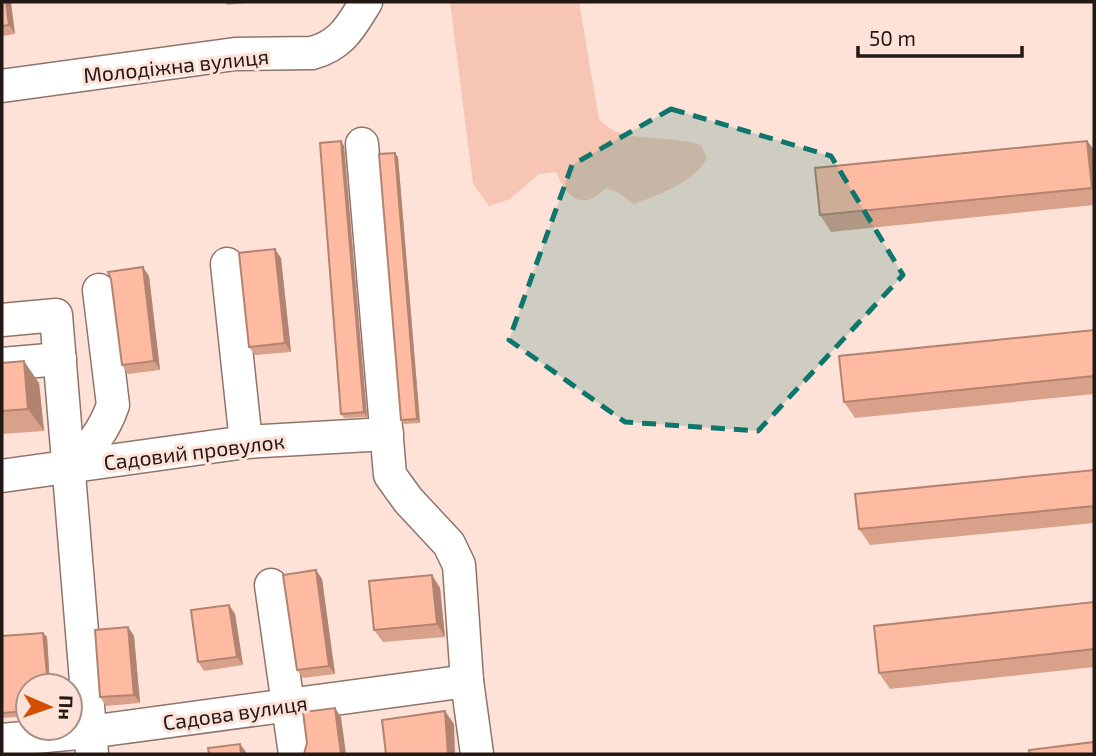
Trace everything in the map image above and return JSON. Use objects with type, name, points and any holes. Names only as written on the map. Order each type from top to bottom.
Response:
[{"type":"street","name":"Молодіжна вулиця","points":[[2,86],[235,54],[312,53],[324,50],[346,34],[366,2]]},
{"type":"street","points":[[362,144],[390,475],[408,500],[449,544],[459,565],[467,681],[477,754]]},
{"type":"street","points":[[227,264],[246,442]]},
{"type":"street","points":[[69,467],[89,450],[107,422],[113,405],[99,290]]},
{"type":"street","points":[[2,320],[56,314],[91,743]]},
{"type":"street","points":[[2,364],[60,359]]},
{"type":"street","name":"Садовий провулок","points":[[2,476],[246,442],[387,434]]},
{"type":"street","points":[[271,585],[295,754]]},
{"type":"street","name":"Садова вулиця","points":[[2,740],[91,743],[288,705],[467,681]]},
{"type":"highlighted area","points":[[671,109],[831,156],[903,275],[758,431],[625,422],[509,340],[572,165]]},
{"type":"shaded area","points":[[450,2],[579,2],[599,119],[612,130],[627,135],[680,140],[701,145],[707,158],[685,181],[634,204],[619,193],[606,188],[590,199],[576,199],[565,189],[556,172],[539,174],[510,199],[489,206],[473,184]]},
{"type":"building","points":[[2,2],[6,2],[9,25],[2,26]]},
{"type":"building","points":[[341,141],[364,412],[341,414],[320,143]]},
{"type":"building","points":[[1087,141],[1092,188],[820,215],[815,168]]},
{"type":"building","points":[[395,153],[417,419],[401,420],[379,154]]},
{"type":"building","points":[[275,249],[285,343],[249,347],[239,253]]},
{"type":"building","points":[[143,267],[154,361],[122,365],[108,272]]},
{"type":"building","points":[[1094,330],[1094,376],[844,402],[839,356]]},
{"type":"building","points":[[24,361],[28,409],[2,411],[2,363]]},
{"type":"building","points":[[1094,470],[1094,506],[859,529],[855,494]]},
{"type":"building","points":[[316,570],[329,666],[297,670],[283,575]]},
{"type":"building","points":[[432,575],[437,624],[374,630],[369,581]]},
{"type":"building","points":[[1094,602],[1094,649],[879,673],[874,626]]},
{"type":"building","points":[[229,605],[237,657],[198,662],[191,610]]},
{"type":"building","points":[[128,627],[134,695],[100,697],[95,630]]},
{"type":"building","points":[[43,633],[47,672],[14,672],[14,712],[2,713],[2,636]]},
{"type":"building","points":[[335,708],[341,754],[304,754],[307,743],[303,712]]},
{"type":"building","points":[[445,711],[448,754],[386,754],[382,720]]},
{"type":"building","points":[[1094,742],[1094,754],[1030,754],[1029,750]]},
{"type":"building","points":[[240,744],[241,754],[209,754],[208,748]]}]
